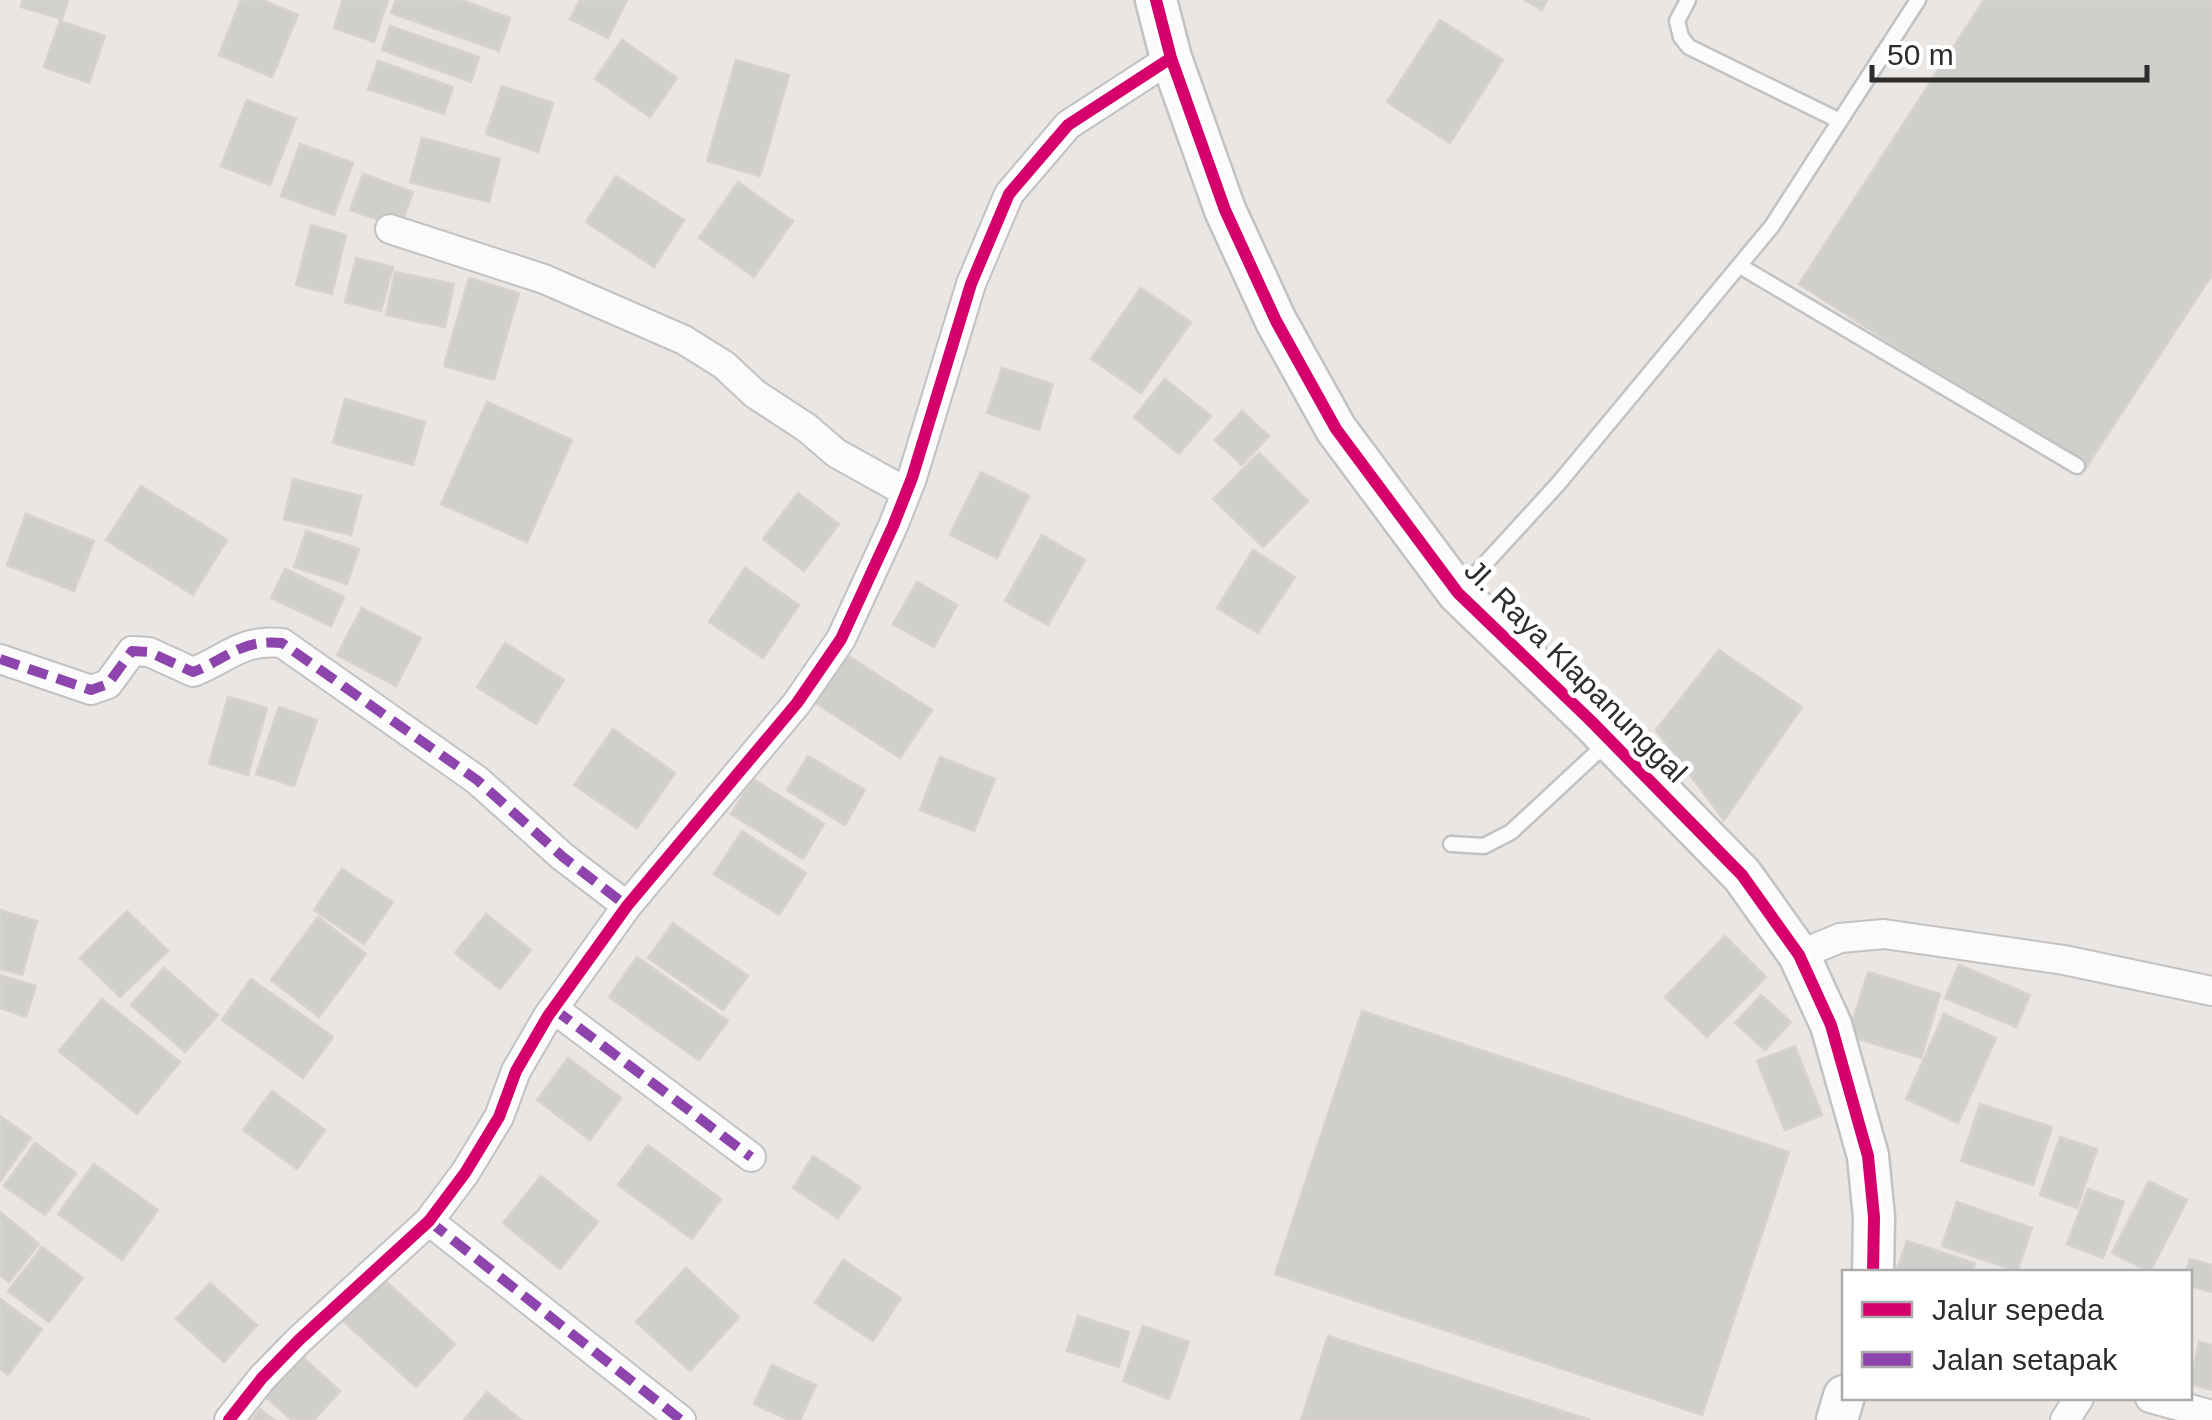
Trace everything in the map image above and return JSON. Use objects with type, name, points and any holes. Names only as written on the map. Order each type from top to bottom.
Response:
[{"type":"street","name":"Jl. Raya Klapanunggal","points":[[1156,0],[1170,58],[1225,210],[1276,321],[1336,429],[1458,593],[1742,875],[1799,954],[1831,1026],[1868,1156],[1874,1270]]},
{"type":"street","points":[[228,1420],[300,1340],[429,1221],[466,1173],[499,1117],[516,1071],[554,1008],[626,906],[797,703],[830,655],[868,587],[906,492],[970,284],[1009,194],[1068,124],[1170,58]]},
{"type":"street","points":[[390,230],[544,280],[684,340],[724,365],[755,394],[807,428],[836,453],[906,492]]},
{"type":"street","points":[[0,659],[91,690],[108,684],[132,652],[148,652],[193,672],[236,649],[282,643],[477,780],[563,857],[626,906]]},
{"type":"street","points":[[1799,954],[1840,938],[1884,934],[2064,960],[2212,991]]},
{"type":"street","points":[[554,1008],[751,1157]]},
{"type":"street","points":[[429,1221],[680,1420]]},
{"type":"street","points":[[2157,1400],[2212,1415]]},
{"type":"lane","points":[[1688,0],[1677,20],[1681,37],[1689,48],[1840,121]]},
{"type":"lane","points":[[1458,593],[1558,484],[1772,226],[1918,0]]},
{"type":"lane","points":[[1740,266],[2077,466]]},
{"type":"lane","points":[[1451,844],[1484,846],[1512,832],[1610,740]]},
{"type":"building","points":[[23,0],[68,0],[62,19],[21,7]]},
{"type":"building","points":[[241,0],[262,0],[298,15],[272,77],[219,55]]},
{"type":"building","points":[[343,0],[388,0],[374,42],[334,28]]},
{"type":"building","points":[[396,0],[461,0],[510,18],[499,51],[391,13]]},
{"type":"building","points":[[580,0],[627,0],[608,38],[570,19]]},
{"type":"building","points":[[1525,0],[1547,0],[1542,10]]},
{"type":"building","points":[[1984,0],[2212,0],[2212,275],[2085,469],[1799,284]]},
{"type":"building","points":[[1440,20],[1503,60],[1450,143],[1387,102]]},
{"type":"building","points":[[60,21],[105,36],[89,83],[44,67]]},
{"type":"building","points":[[390,26],[479,57],[471,82],[382,50]]},
{"type":"building","points":[[622,40],[677,78],[650,117],[595,79]]},
{"type":"building","points":[[736,60],[789,75],[760,176],[707,161]]},
{"type":"building","points":[[378,61],[453,87],[444,114],[368,89]]},
{"type":"building","points":[[502,86],[553,103],[538,152],[486,134]]},
{"type":"building","points":[[247,100],[296,119],[270,185],[221,166]]},
{"type":"building","points":[[422,138],[500,159],[489,202],[410,182]]},
{"type":"building","points":[[300,144],[353,163],[334,215],[281,196]]},
{"type":"building","points":[[363,174],[413,192],[400,227],[350,210]]},
{"type":"building","points":[[616,176],[684,220],[654,267],[586,222]]},
{"type":"building","points":[[738,182],[793,221],[754,277],[699,238]]},
{"type":"building","points":[[311,225],[346,235],[332,294],[296,285]]},
{"type":"building","points":[[356,258],[393,267],[381,311],[345,302]]},
{"type":"building","points":[[395,272],[454,284],[445,327],[386,315]]},
{"type":"building","points":[[469,278],[519,293],[494,380],[444,366]]},
{"type":"building","points":[[1141,288],[1191,322],[1141,393],[1091,359]]},
{"type":"building","points":[[1002,368],[1053,384],[1039,430],[987,413]]},
{"type":"building","points":[[1165,379],[1211,416],[1179,454],[1134,417]]},
{"type":"building","points":[[345,399],[425,422],[413,465],[333,443]]},
{"type":"building","points":[[487,402],[572,440],[527,542],[441,504]]},
{"type":"building","points":[[1242,411],[1269,436],[1242,465],[1215,440]]},
{"type":"building","points":[[1259,453],[1308,501],[1263,547],[1213,499]]},
{"type":"building","points":[[981,472],[1029,496],[997,558],[950,535]]},
{"type":"building","points":[[293,479],[361,496],[351,535],[284,519]]},
{"type":"building","points":[[141,486],[227,540],[193,595],[106,540]]},
{"type":"building","points":[[798,493],[839,524],[804,571],[763,539]]},
{"type":"building","points":[[26,514],[94,541],[74,591],[7,565]]},
{"type":"building","points":[[306,531],[359,549],[347,584],[294,567]]},
{"type":"building","points":[[1042,535],[1085,560],[1048,625],[1005,601]]},
{"type":"building","points":[[1253,550],[1295,577],[1258,633],[1217,608]]},
{"type":"building","points":[[745,568],[799,605],[763,658],[709,622]]},
{"type":"building","points":[[285,569],[344,597],[331,626],[271,598]]},
{"type":"building","points":[[917,582],[957,605],[934,647],[893,624]]},
{"type":"building","points":[[362,608],[421,638],[396,686],[337,655]]},
{"type":"building","points":[[505,643],[564,680],[536,724],[477,687]]},
{"type":"building","points":[[839,650],[932,710],[900,758],[808,698]]},
{"type":"building","points":[[1719,650],[1802,707],[1724,820],[1656,730]]},
{"type":"building","points":[[228,697],[267,708],[248,775],[209,764]]},
{"type":"building","points":[[279,707],[317,720],[294,786],[256,774]]},
{"type":"building","points":[[613,729],[675,773],[637,828],[574,785]]},
{"type":"building","points":[[808,756],[865,790],[845,825],[787,790]]},
{"type":"building","points":[[940,757],[995,779],[974,831],[920,810]]},
{"type":"building","points":[[753,779],[824,824],[803,859],[731,814]]},
{"type":"building","points":[[742,831],[806,873],[779,915],[714,874]]},
{"type":"building","points":[[342,869],[393,902],[364,944],[314,910]]},
{"type":"building","points":[[0,910],[37,921],[22,975],[0,969]]},
{"type":"building","points":[[127,911],[168,951],[120,997],[80,958]]},
{"type":"building","points":[[486,914],[531,950],[500,989],[455,953]]},
{"type":"building","points":[[318,917],[366,954],[319,1017],[271,980]]},
{"type":"building","points":[[673,923],[748,976],[723,1010],[648,958]]},
{"type":"building","points":[[1725,936],[1766,977],[1707,1037],[1665,997]]},
{"type":"building","points":[[637,957],[728,1021],[699,1060],[609,997]]},
{"type":"building","points":[[1959,965],[2030,995],[2016,1027],[1945,998]]},
{"type":"building","points":[[164,968],[218,1015],[185,1052],[131,1005]]},
{"type":"building","points":[[1868,972],[1940,994],[1921,1058],[1848,1036]]},
{"type":"building","points":[[0,975],[36,986],[26,1017],[0,1008]]},
{"type":"building","points":[[251,979],[333,1037],[303,1078],[222,1020]]},
{"type":"building","points":[[1761,995],[1791,1022],[1765,1050],[1735,1023]]},
{"type":"building","points":[[102,999],[180,1062],[137,1114],[59,1051]]},
{"type":"building","points":[[1362,1011],[1789,1152],[1702,1415],[1275,1274]]},
{"type":"building","points":[[1944,1014],[1996,1038],[1958,1123],[1906,1099]]},
{"type":"building","points":[[1795,1046],[1822,1115],[1785,1130],[1757,1061]]},
{"type":"building","points":[[568,1058],[621,1098],[590,1140],[537,1100]]},
{"type":"building","points":[[272,1091],[325,1130],[297,1169],[243,1130]]},
{"type":"building","points":[[1980,1104],[2052,1127],[2033,1185],[1961,1161]]},
{"type":"building","points":[[0,1116],[31,1138],[0,1181]]},
{"type":"building","points":[[2060,1137],[2097,1149],[2077,1208],[2040,1195]]},
{"type":"building","points":[[35,1143],[76,1173],[45,1215],[4,1186]]},
{"type":"building","points":[[648,1145],[721,1199],[692,1239],[618,1185]]},
{"type":"building","points":[[813,1156],[860,1187],[838,1218],[793,1188]]},
{"type":"building","points":[[94,1164],[158,1210],[122,1260],[58,1214]]},
{"type":"building","points":[[541,1176],[598,1222],[560,1269],[503,1223]]},
{"type":"building","points":[[2149,1181],[2187,1200],[2151,1270],[2112,1253]]},
{"type":"building","points":[[2088,1189],[2124,1202],[2103,1258],[2067,1244]]},
{"type":"building","points":[[1957,1202],[2032,1228],[2017,1270],[1942,1246]]},
{"type":"building","points":[[0,1212],[39,1244],[9,1282],[0,1275]]},
{"type":"building","points":[[1907,1241],[1975,1263],[1973,1270],[1897,1270]]},
{"type":"building","points":[[42,1247],[83,1278],[49,1322],[8,1291]]},
{"type":"building","points":[[2190,1259],[2212,1265],[2212,1292],[2192,1287],[2192,1270],[2187,1270]]},
{"type":"building","points":[[843,1260],[901,1298],[873,1341],[815,1303]]},
{"type":"building","points":[[686,1268],[739,1317],[690,1371],[636,1322]]},
{"type":"building","points":[[380,1276],[455,1344],[416,1387],[341,1319]]},
{"type":"building","points":[[210,1283],[257,1325],[224,1362],[176,1319]]},
{"type":"building","points":[[0,1299],[42,1329],[8,1375],[0,1369]]},
{"type":"building","points":[[1078,1316],[1129,1332],[1119,1367],[1067,1351]]},
{"type":"building","points":[[1143,1326],[1189,1342],[1169,1399],[1123,1381]]},
{"type":"building","points":[[1328,1336],[1590,1420],[1301,1420]]},
{"type":"building","points":[[2199,1342],[2212,1345],[2212,1390],[2192,1385]]},
{"type":"building","points":[[299,1354],[340,1391],[314,1420],[292,1420],[262,1394]]},
{"type":"building","points":[[772,1365],[816,1385],[800,1420],[789,1420],[754,1404]]},
{"type":"building","points":[[487,1392],[521,1420],[464,1420]]},
{"type":"building","points":[[260,1409],[274,1420],[252,1420]]},
{"type":"marked path","points":[[0,659],[91,690],[108,684],[132,651],[149,652],[193,672],[244,647],[282,643],[477,780],[563,857],[627,906]]},
{"type":"marked path","points":[[554,1009],[751,1157]]},
{"type":"marked path","points":[[429,1221],[681,1420]]},
{"type":"cycle path","points":[[1156,0],[1171,58],[1225,210],[1276,321],[1336,429],[1458,593],[1742,875],[1799,955],[1831,1025],[1868,1156],[1874,1217],[1873,1270]]},
{"type":"cycle path","points":[[229,1420],[299,1340],[429,1221],[465,1173],[499,1117],[516,1071],[548,1016],[627,906],[797,703],[841,639],[893,526],[912,478],[971,284],[1009,194],[1068,125],[1171,58]]}]
